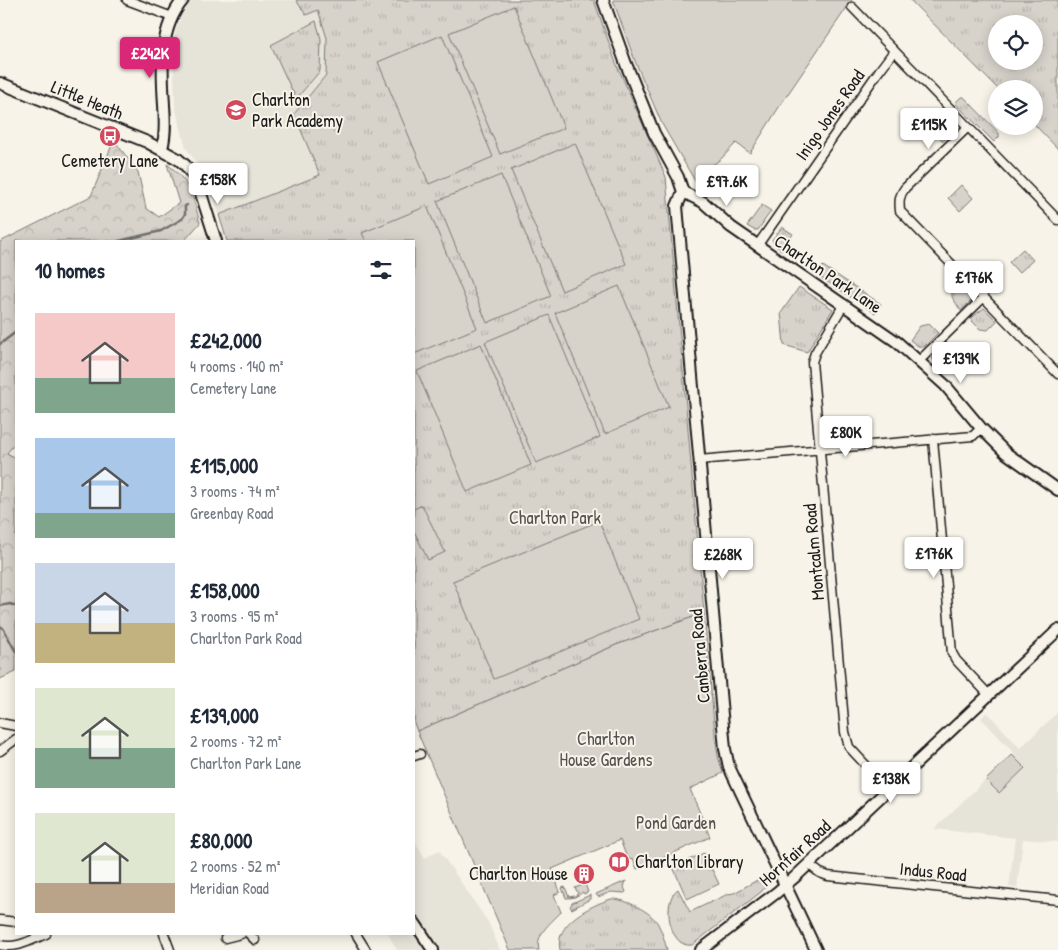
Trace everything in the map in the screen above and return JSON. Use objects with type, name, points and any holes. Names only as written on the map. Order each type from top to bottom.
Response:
[{"type":"street","points":[[127,0],[172,18]]},
{"type":"street","points":[[162,148],[165,116],[163,51],[166,34],[172,18],[183,0]]},
{"type":"street","points":[[602,0],[654,133],[678,178],[683,192]]},
{"type":"street","points":[[852,7],[1058,220]]},
{"type":"street","name":"Inigo Jones Road","points":[[758,246],[894,51]]},
{"type":"street","name":"Little Heath","points":[[0,83],[162,148],[185,165],[197,181],[216,240]]},
{"type":"street","points":[[968,127],[904,188],[900,194],[900,210],[1058,374]]},
{"type":"street","name":"Charlton Park Lane","points":[[683,192],[702,202],[731,227],[897,342],[945,385],[981,428],[1006,453],[1058,490]]},
{"type":"street","name":"Canberra Road","points":[[683,192],[678,206],[725,749],[729,767],[816,950]]},
{"type":"street","points":[[919,361],[984,298]]},
{"type":"street","name":"Montcalm Road","points":[[844,304],[815,353],[812,362],[846,740],[854,753],[888,789]]},
{"type":"street","points":[[699,460],[972,436],[981,428]]},
{"type":"street","points":[[933,439],[952,653],[956,660],[989,695]]},
{"type":"street","name":"Hornfair Road","points":[[701,950],[785,885],[1058,630]]},
{"type":"street","points":[[0,723],[15,726]]},
{"type":"street","points":[[0,751],[15,740]]},
{"type":"street","name":"Indus Road","points":[[808,864],[820,873],[828,876],[1058,900]]},
{"type":"street","points":[[0,920],[15,922]]},
{"type":"street","points":[[415,923],[433,950]]},
{"type":"street","points":[[0,945],[18,946],[44,935]]},
{"type":"street","points":[[164,935],[170,950]]},
{"type":"street","points":[[225,938],[237,935]]},
{"type":"street","points":[[357,935],[366,950]]},
{"type":"shaded area","name":"Charlton Park Academy","points":[[192,0],[296,0],[306,15],[318,10],[327,38],[326,75],[294,114],[320,175],[219,215],[208,179],[186,148],[175,106],[173,44],[176,29],[182,15]]},
{"type":"shaded area","points":[[987,712],[1020,748],[1058,712],[1058,842],[1023,839],[1017,888],[1009,887],[1015,838],[934,829],[1014,753],[981,718]]},
{"type":"shaded area","points":[[415,842],[425,858],[439,850],[488,922],[500,950],[397,950],[389,935],[415,935]]},
{"type":"green space","name":"Charlton Park","points":[[296,0],[594,0],[616,63],[666,177],[704,613],[616,645],[417,731],[415,726],[415,240],[227,240],[219,215],[320,175],[294,114],[326,75],[327,38],[318,10],[306,15]]},
{"type":"green space","points":[[613,0],[852,0],[750,153],[736,143],[695,181],[662,124],[635,61]]},
{"type":"green space","points":[[910,0],[1058,0],[1058,149],[1043,133],[1043,80],[989,80]]},
{"type":"green space","points":[[514,6],[564,128],[500,154],[449,33]]},
{"type":"green space","points":[[316,21],[321,39],[320,71],[296,99],[271,45]]},
{"type":"green space","points":[[442,35],[493,157],[429,184],[378,62]]},
{"type":"green space","points":[[961,97],[964,97],[988,122],[988,135],[999,135],[999,137],[994,142],[955,103]]},
{"type":"green space","points":[[945,116],[956,129],[943,141],[931,129]]},
{"type":"green space","points":[[114,140],[138,172],[146,208],[159,217],[179,203],[167,164],[175,170],[190,190],[200,223],[185,240],[15,240],[15,443],[7,453],[15,457],[15,672],[0,679],[0,242],[91,196]]},
{"type":"green space","points":[[575,143],[626,264],[562,291],[511,170]]},
{"type":"green space","points":[[501,175],[551,296],[487,323],[437,201]]},
{"type":"green space","points":[[961,185],[973,198],[960,211],[948,198]]},
{"type":"green space","points":[[762,205],[771,211],[758,230],[754,230],[747,226]]},
{"type":"green space","points":[[427,206],[477,328],[415,354],[415,240],[366,240],[362,233]]},
{"type":"green space","points":[[782,227],[793,234],[781,250],[772,240]]},
{"type":"green space","points":[[1023,249],[1033,260],[1019,273],[1009,262]]},
{"type":"green space","points":[[823,266],[881,304],[875,313],[817,275]]},
{"type":"green space","points":[[961,283],[973,295],[972,300],[961,311],[952,297],[952,293]]},
{"type":"green space","points":[[619,286],[669,407],[605,434],[555,313]]},
{"type":"green space","points":[[799,287],[833,309],[807,352],[784,345],[781,313]]},
{"type":"green space","points":[[984,308],[997,321],[988,330],[980,329],[970,319]]},
{"type":"green space","points":[[549,315],[600,437],[536,463],[485,342]]},
{"type":"green space","points":[[929,324],[938,333],[924,347],[918,346],[910,340],[920,326]]},
{"type":"green space","points":[[947,342],[958,355],[944,369],[933,360],[932,356]]},
{"type":"green space","points":[[481,344],[531,465],[467,492],[417,371]]},
{"type":"green space","points":[[422,505],[445,552],[428,560],[415,533],[415,508]]},
{"type":"green space","points":[[599,521],[639,619],[494,679],[453,581]]},
{"type":"green space","name":"Charlton House Gardens","points":[[704,613],[715,734],[723,773],[690,789],[710,837],[637,869],[633,859],[627,858],[620,840],[552,869],[560,892],[554,895],[561,912],[539,939],[539,950],[510,950],[417,731],[616,645]]},
{"type":"green space","points":[[1012,755],[1025,768],[999,793],[986,780]]},
{"type":"green space","points":[[704,853],[719,884],[687,899],[673,867]]},
{"type":"green space","points":[[770,873],[769,883],[761,892],[692,945],[684,944],[673,932],[670,923],[670,903],[678,889],[690,912],[734,893]]},
{"type":"green space","points":[[626,881],[624,887],[626,892],[624,893],[611,892],[598,897],[596,894]]},
{"type":"green space","points":[[585,884],[588,892],[584,894],[583,892],[575,897],[566,898],[562,888],[565,887],[569,897],[575,896],[578,893],[575,888]]},
{"type":"green space","points":[[590,895],[590,899],[572,909],[570,907],[572,903]]},
{"type":"green space","points":[[611,899],[630,903],[655,919],[667,950],[560,950],[562,932],[575,917],[593,906]]},
{"type":"waterway","points":[[123,240],[161,231],[182,219],[185,214],[185,206],[187,205]]},
{"type":"waterway","points":[[0,344],[15,333]]},
{"type":"waterway","points":[[0,606],[10,604],[15,606]]},
{"type":"waterway","points":[[0,626],[15,650]]},
{"type":"place","name":"Charlton Park Academy","points":[[236,110]]},
{"type":"place","name":"Cemetery Lane","points":[[110,136]]},
{"type":"place","name":"Charlton Library","points":[[619,862]]},
{"type":"place","name":"Charlton House","points":[[584,874]]},
{"type":"park label","name":"Pond Garden","points":[[676,823]]}]
